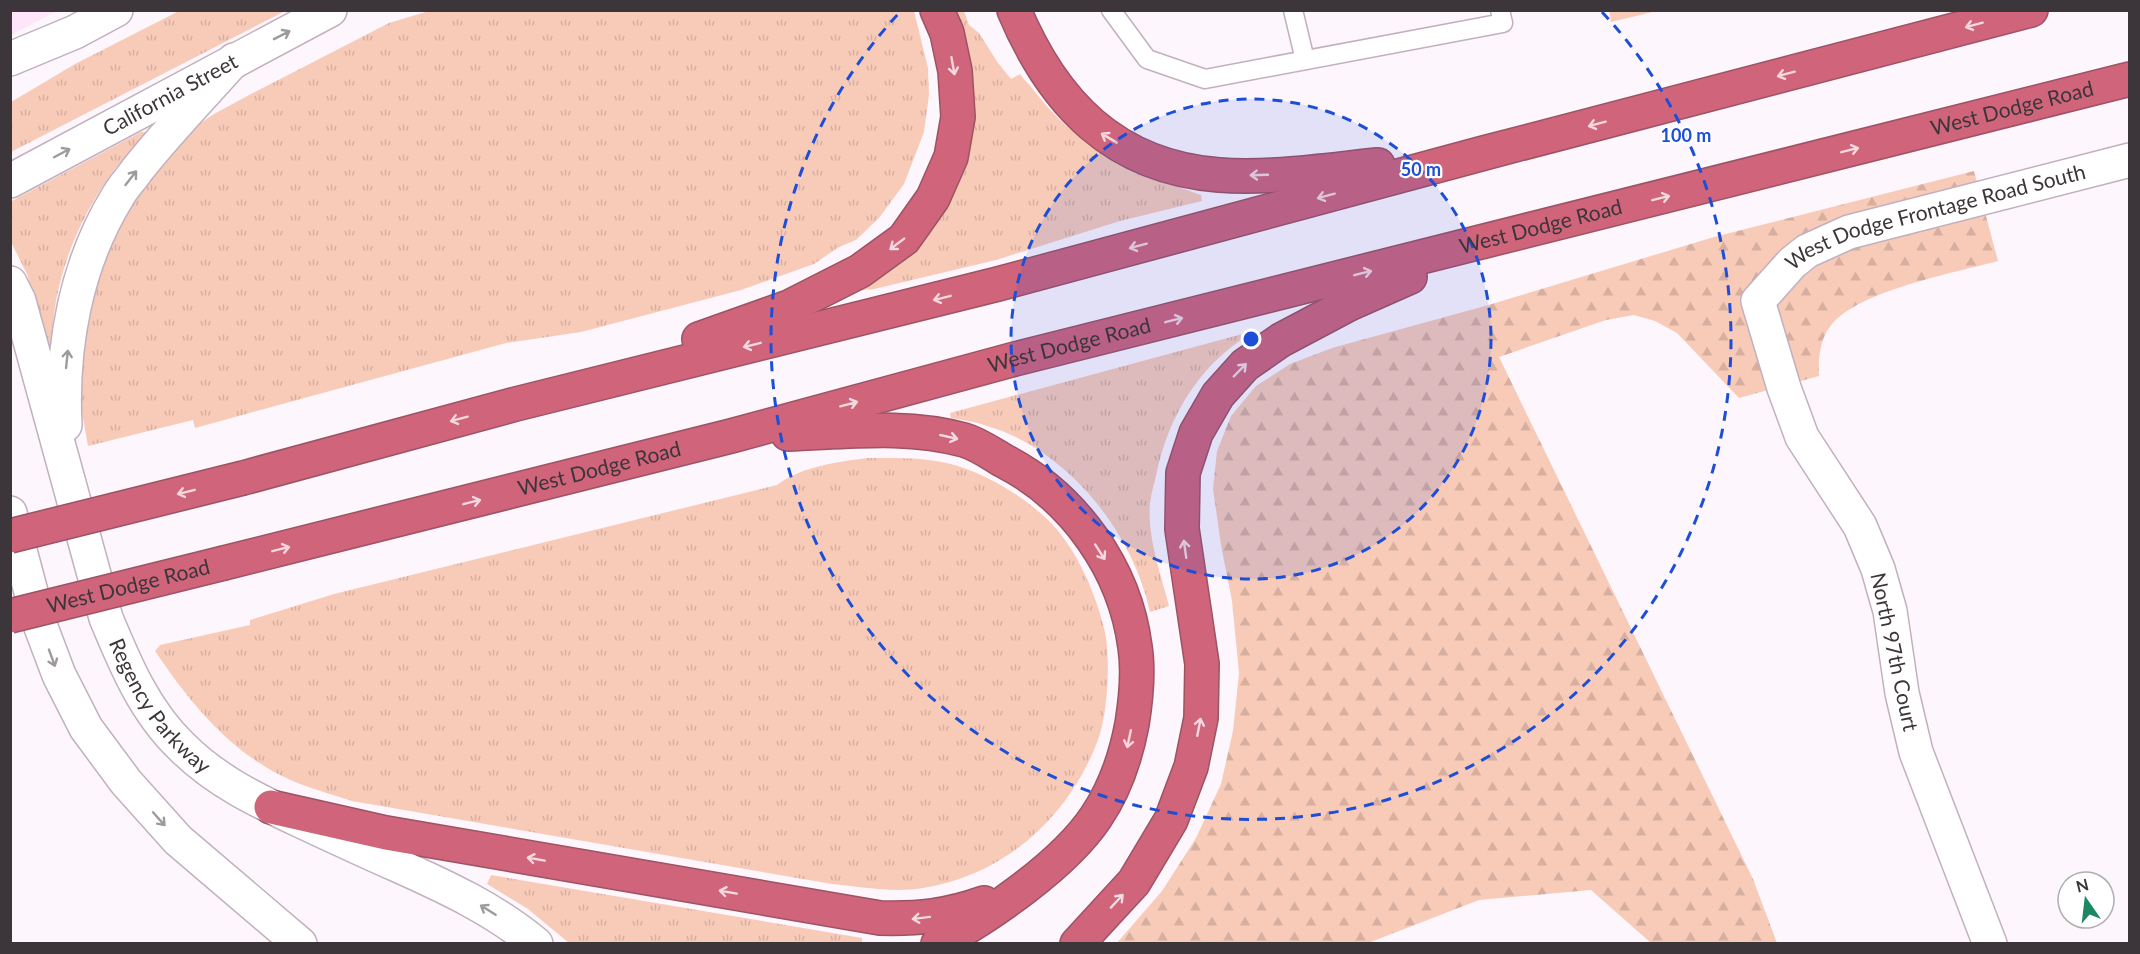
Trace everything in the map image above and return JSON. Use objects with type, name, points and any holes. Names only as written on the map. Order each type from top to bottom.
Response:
[{"type":"highway","points":[[516,404],[789,307],[860,271],[904,239],[933,198],[951,157],[958,117],[955,71],[947,33],[937,10]]},
{"type":"highway","points":[[1014,10],[1027,40],[1049,78],[1074,109],[1099,132],[1127,149],[1189,171],[1220,176],[1308,172],[1484,153]]},
{"type":"highway","points":[[12,530],[243,478],[516,404],[998,284],[1484,153],[2031,10]]},
{"type":"highway","name":"West Dodge Road","points":[[10,616],[731,436],[1016,359],[2130,79]]},
{"type":"highway","points":[[1077,944],[1134,882],[1171,820],[1191,767],[1201,718],[1202,664],[1182,529],[1184,473],[1196,433],[1218,395],[1245,365],[1281,340],[1349,304],[1503,238]]},
{"type":"highway","points":[[731,436],[891,430],[928,432],[967,441],[1018,467],[1053,493],[1088,532],[1109,565],[1127,609],[1136,648],[1136,696],[1129,743],[1118,777],[1097,816],[1073,846],[1034,879],[964,929],[938,944]]},
{"type":"highway","points":[[271,807],[386,833],[880,918],[915,919],[957,912],[998,899],[1034,879]]},
{"type":"main road","points":[[10,59],[75,32],[116,10]]},
{"type":"main road","name":"California Street","points":[[10,181],[330,10]]},
{"type":"main road","points":[[10,82],[75,32]]},
{"type":"main road","points":[[68,480],[64,389],[72,312],[88,256],[118,195],[152,151],[234,60]]},
{"type":"main road","name":"West Dodge Frontage Road South","points":[[1758,302],[1792,263],[1807,251],[1849,232],[2130,160]]},
{"type":"main road","name":"Regency Parkway","points":[[10,283],[19,301],[106,618],[126,666],[147,704],[181,747],[225,783],[271,807],[464,895],[517,928],[536,944]]},
{"type":"main road","name":"North 97th Court","points":[[1758,302],[1784,388],[1802,436],[1860,526],[1878,569],[1890,611],[1902,693],[1916,752],[1990,944]]},
{"type":"main road","points":[[12,530],[43,632],[59,675],[86,728],[126,782],[178,840],[300,944]]},
{"type":"lane","points":[[1111,10],[1147,59],[1205,79],[1503,23],[1500,10]]},
{"type":"lane","points":[[1293,10],[1305,60]]},
{"type":"shaded area","points":[[11,10],[57,10],[57,11],[11,35]]},
{"type":"green space","points":[[1609,10],[1657,10],[1657,11],[1611,22]]},
{"type":"green space","points":[[179,11],[285,11],[11,152],[11,102],[75,64]]},
{"type":"green space","points":[[429,11],[914,11],[928,68],[929,95],[924,132],[904,184],[879,218],[856,240],[839,247],[814,264],[741,290],[581,332],[506,343],[195,428],[193,420],[88,446],[79,395],[80,325],[110,223],[184,134],[214,114],[389,23]]},
{"type":"green space","points":[[957,11],[964,11],[969,25],[979,33],[1011,79],[1020,74],[1051,110],[1088,143],[1128,166],[1201,195],[1202,201],[1120,221],[996,260],[858,291],[856,288],[891,268],[970,67],[966,39]]},
{"type":"green space","points":[[141,132],[146,132],[145,136],[114,170],[100,190],[77,234],[60,281],[55,305],[52,354],[27,274],[11,242],[10,202]]},
{"type":"green space","points":[[1974,171],[1998,261],[1909,284],[1886,292],[1846,312],[1832,324],[1822,342],[1819,376],[1739,398],[1677,333],[1655,321],[1634,315],[1606,320],[1499,357],[1753,879],[1777,943],[1651,943],[1591,890],[1479,900],[1368,943],[1116,944],[1162,891],[1196,838],[1221,784],[1233,731],[1239,673],[1232,601],[1213,489],[1217,451],[1231,416],[1256,386],[1290,364],[1332,348],[1485,306],[1714,237]]},
{"type":"green space","points":[[1257,330],[1237,342],[1204,373],[1190,391],[1169,432],[1152,493],[1150,516],[1155,555],[1169,606],[1150,612],[1129,552],[1112,524],[1092,498],[1069,474],[1044,454],[1016,437],[983,425],[951,418],[950,413]]},
{"type":"green space","points":[[868,458],[913,459],[947,463],[996,482],[1020,497],[1051,523],[1069,546],[1096,600],[1104,628],[1108,668],[1106,700],[1098,740],[1086,768],[1052,817],[1030,838],[1007,856],[953,881],[923,888],[900,890],[832,884],[352,801],[278,774],[241,750],[224,736],[194,704],[155,651],[160,645],[250,625],[250,620],[334,594],[777,485],[809,469]]},
{"type":"green space","points":[[491,875],[862,938],[862,943],[569,943],[528,909],[487,884]]}]
